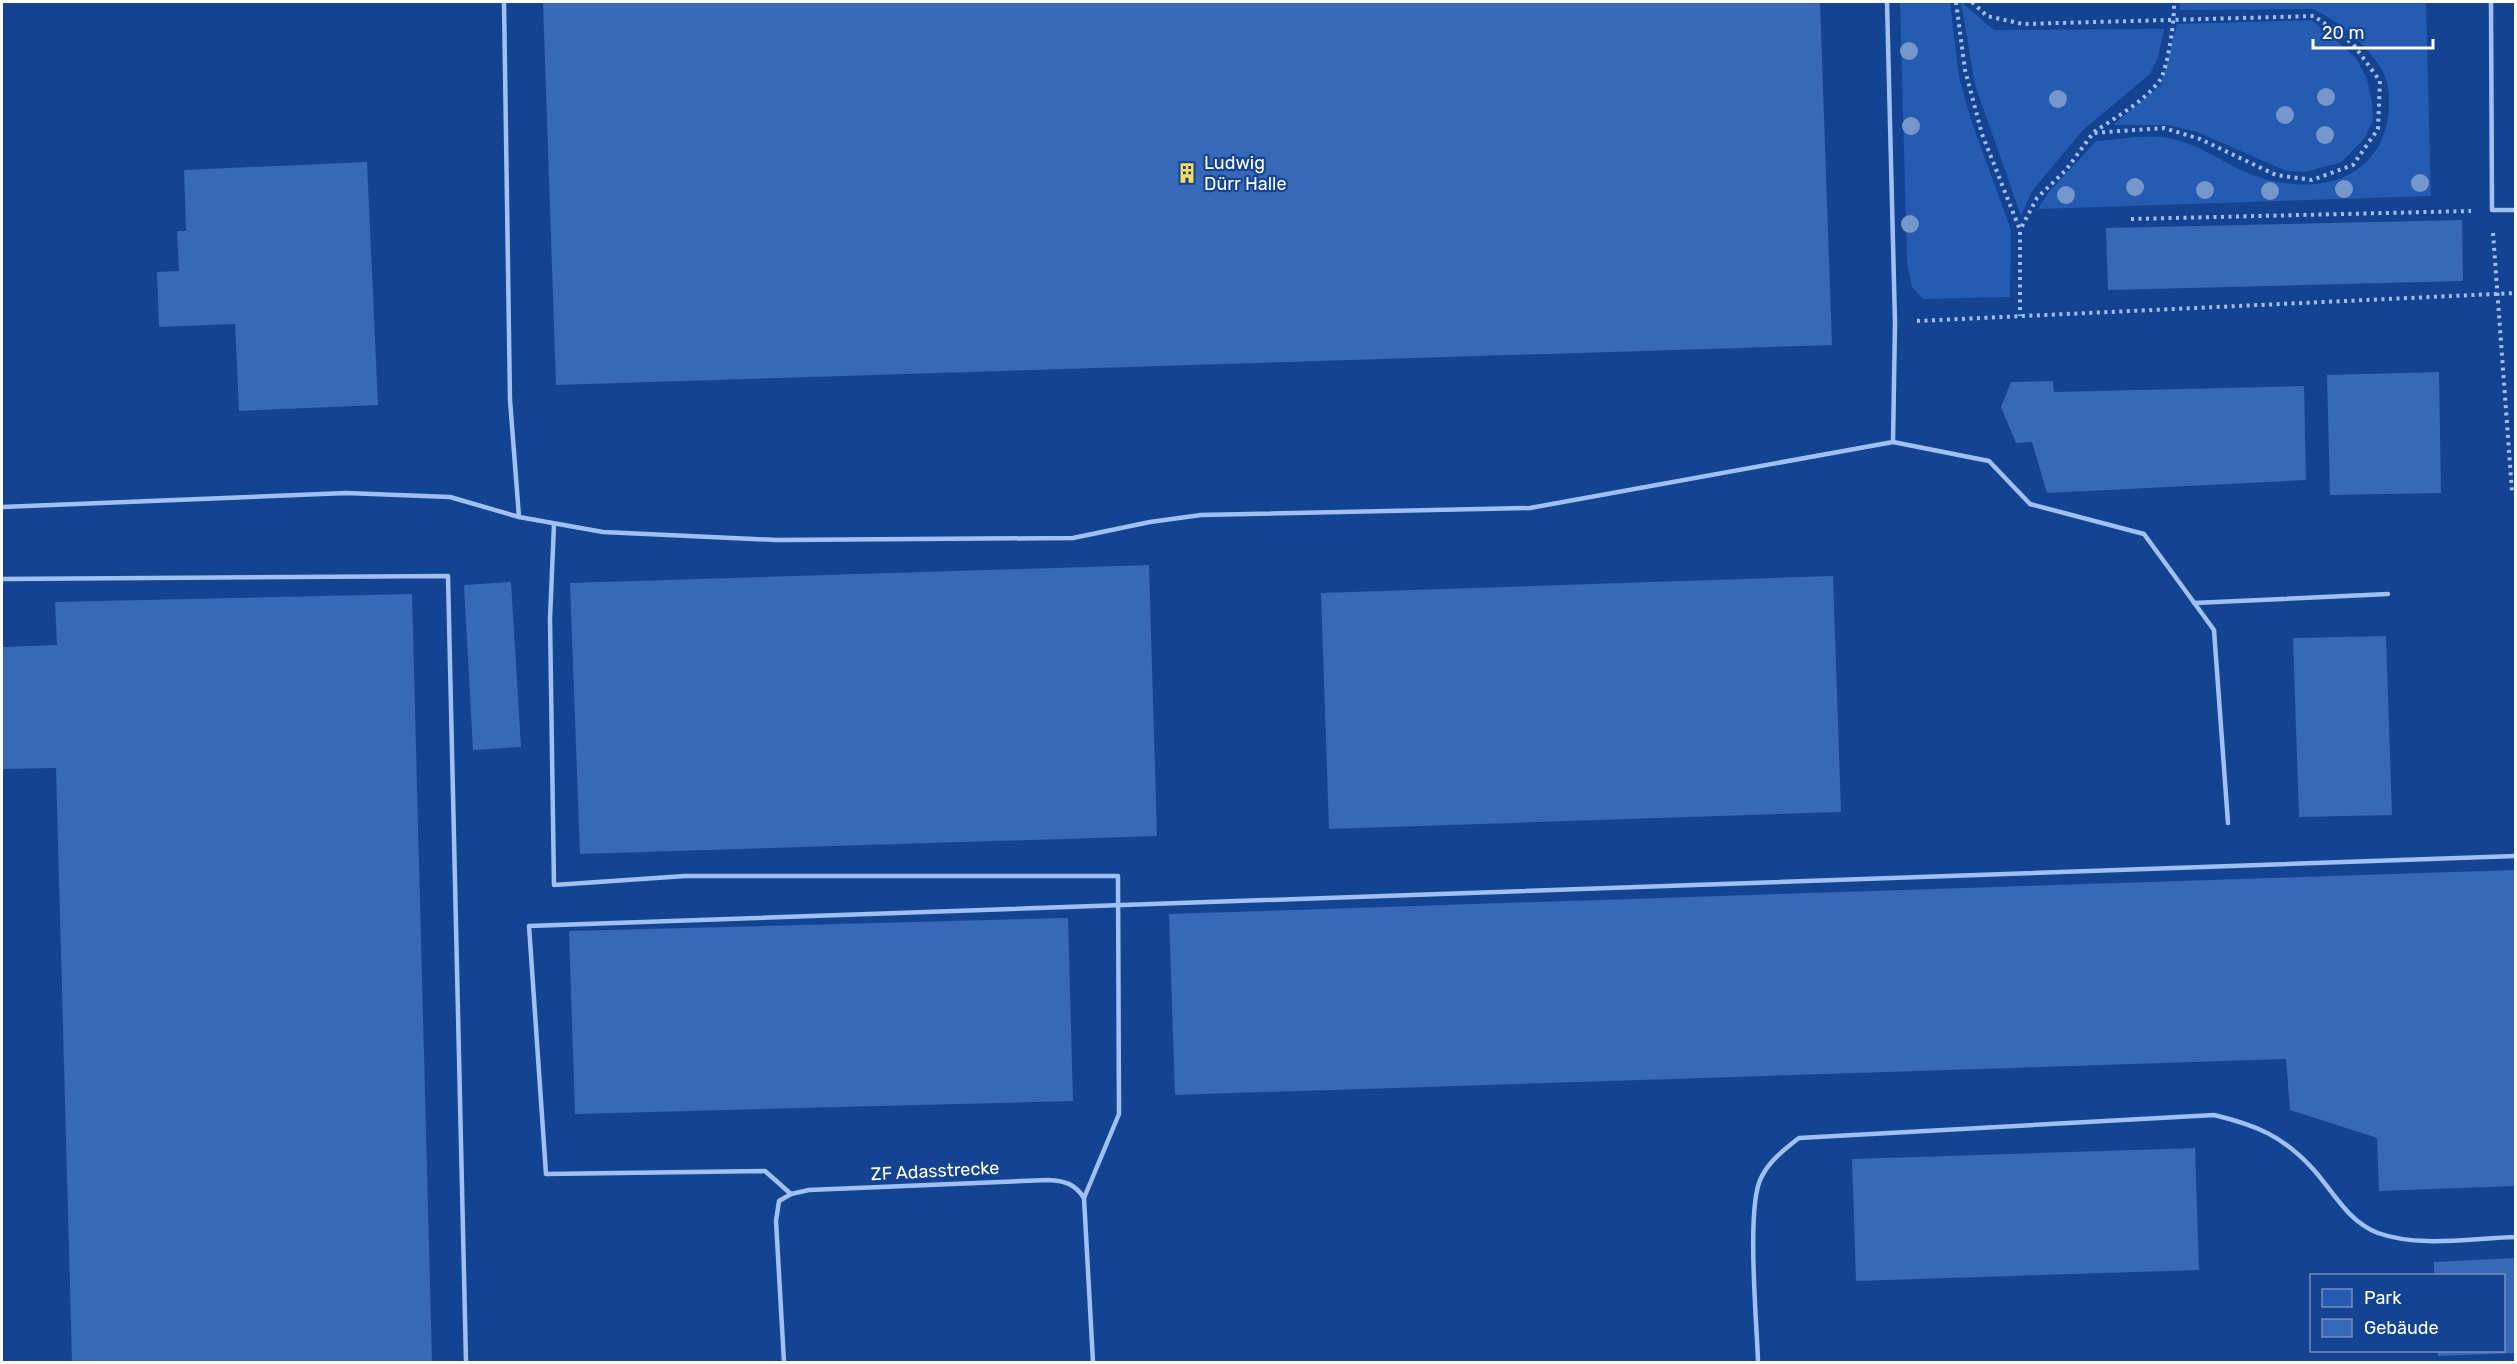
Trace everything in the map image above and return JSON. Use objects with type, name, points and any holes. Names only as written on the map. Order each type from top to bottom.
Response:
[{"type":"lane","points":[[504,2],[510,400],[519,517]]},
{"type":"lane","points":[[1887,2],[1894,323],[1893,442]]},
{"type":"lane","points":[[2491,2],[2492,210],[2516,210]]},
{"type":"lane","points":[[2,507],[346,493],[450,497],[519,517],[603,532],[777,540],[1073,538],[1201,515],[1530,508],[1893,442],[1989,461],[2030,504],[2144,534],[2214,630],[2228,823]]},
{"type":"lane","points":[[554,524],[550,618],[554,885],[685,876],[1118,876],[1119,1114],[1084,1198],[1093,1362]]},
{"type":"lane","points":[[2,579],[448,576],[466,1362]]},
{"type":"lane","points":[[2194,603],[2388,594]]},
{"type":"lane","points":[[784,1362],[776,1221],[779,1201],[791,1194],[765,1171],[546,1174],[529,926],[2516,855]]},
{"type":"lane","points":[[1758,1362],[1754,1216],[1760,1178],[1776,1157],[1799,1138],[2214,1115],[2251,1124],[2283,1140],[2313,1169],[2345,1211],[2377,1232],[2416,1240],[2516,1237]]},
{"type":"lane","name":"ZF Adasstrecke","points":[[791,1194],[809,1190],[1062,1180],[1077,1186],[1084,1198]]},
{"type":"path","points":[[1956,2],[1965,70],[1982,134],[2020,230],[2020,316]]},
{"type":"path","points":[[1972,2],[1987,16],[2023,24],[2314,16],[2353,44],[2380,81],[2378,129],[2352,165],[2312,180],[2276,175],[2200,139],[2164,128],[2093,133]]},
{"type":"path","points":[[2020,230],[2037,198],[2066,170],[2093,133],[2137,102],[2161,78],[2175,19],[2174,2]]},
{"type":"path","points":[[2132,219],[2492,210],[2512,492],[2516,492]]},
{"type":"path","points":[[1894,323],[2516,293]]},
{"type":"green space","points":[[1900,2],[1950,2],[1959,77],[1971,120],[2011,230],[2010,297],[1923,299],[1912,287],[1907,264]]},
{"type":"green space","points":[[1961,2],[1994,30],[2164,29],[2158,57],[2150,74],[2083,130],[2032,191],[2021,216],[1975,85]]},
{"type":"green space","points":[[2180,2],[2426,2],[2431,196],[2038,209],[2047,194],[2096,141],[2164,137],[2192,145],[2262,178],[2303,185],[2324,183],[2343,177],[2360,168],[2374,153],[2386,127],[2389,111],[2388,86],[2377,62],[2343,28],[2313,9],[2180,10]]},
{"type":"green space","points":[[2312,20],[2356,58],[2367,79],[2373,121],[2364,139],[2342,162],[2305,172],[2286,171],[2197,132],[2168,125],[2113,125],[2161,85],[2177,24]]},
{"type":"building","name":"Ludwig Dürr Halle","points":[[543,2],[1820,2],[1832,345],[556,385]]},
{"type":"building","points":[[367,162],[378,405],[239,411],[235,324],[159,327],[157,272],[179,271],[177,231],[186,231],[184,170]]},
{"type":"building","points":[[2462,220],[2463,281],[2108,290],[2106,228]]},
{"type":"building","points":[[2439,372],[2441,493],[2330,495],[2327,375]]},
{"type":"building","points":[[2053,381],[2054,392],[2304,386],[2306,480],[2047,493],[2032,442],[2016,443],[2001,407],[2011,382]]},
{"type":"building","points":[[1149,565],[1157,836],[580,854],[570,583]]},
{"type":"building","points":[[1833,576],[1841,812],[1329,829],[1321,593]]},
{"type":"building","points":[[511,582],[521,747],[473,750],[464,585]]},
{"type":"building","points":[[412,594],[432,1362],[72,1362],[56,768],[2,769],[2,647],[57,645],[55,602]]},
{"type":"building","points":[[2386,636],[2392,815],[2299,817],[2293,638]]},
{"type":"building","points":[[2516,870],[2516,1186],[2379,1191],[2377,1138],[2290,1110],[2286,1059],[1175,1095],[1169,914]]},
{"type":"building","points":[[1068,918],[1073,1101],[575,1114],[569,931]]},
{"type":"building","points":[[2195,1148],[2199,1270],[1856,1281],[1852,1159]]},
{"type":"building","points":[[2516,1258],[2516,1353],[2438,1356],[2437,1352],[2505,1352],[2505,1274],[2434,1274],[2434,1262]]},
{"type":"place","name":"Ludwig Dürr Halle","points":[[1187,173]]}]
